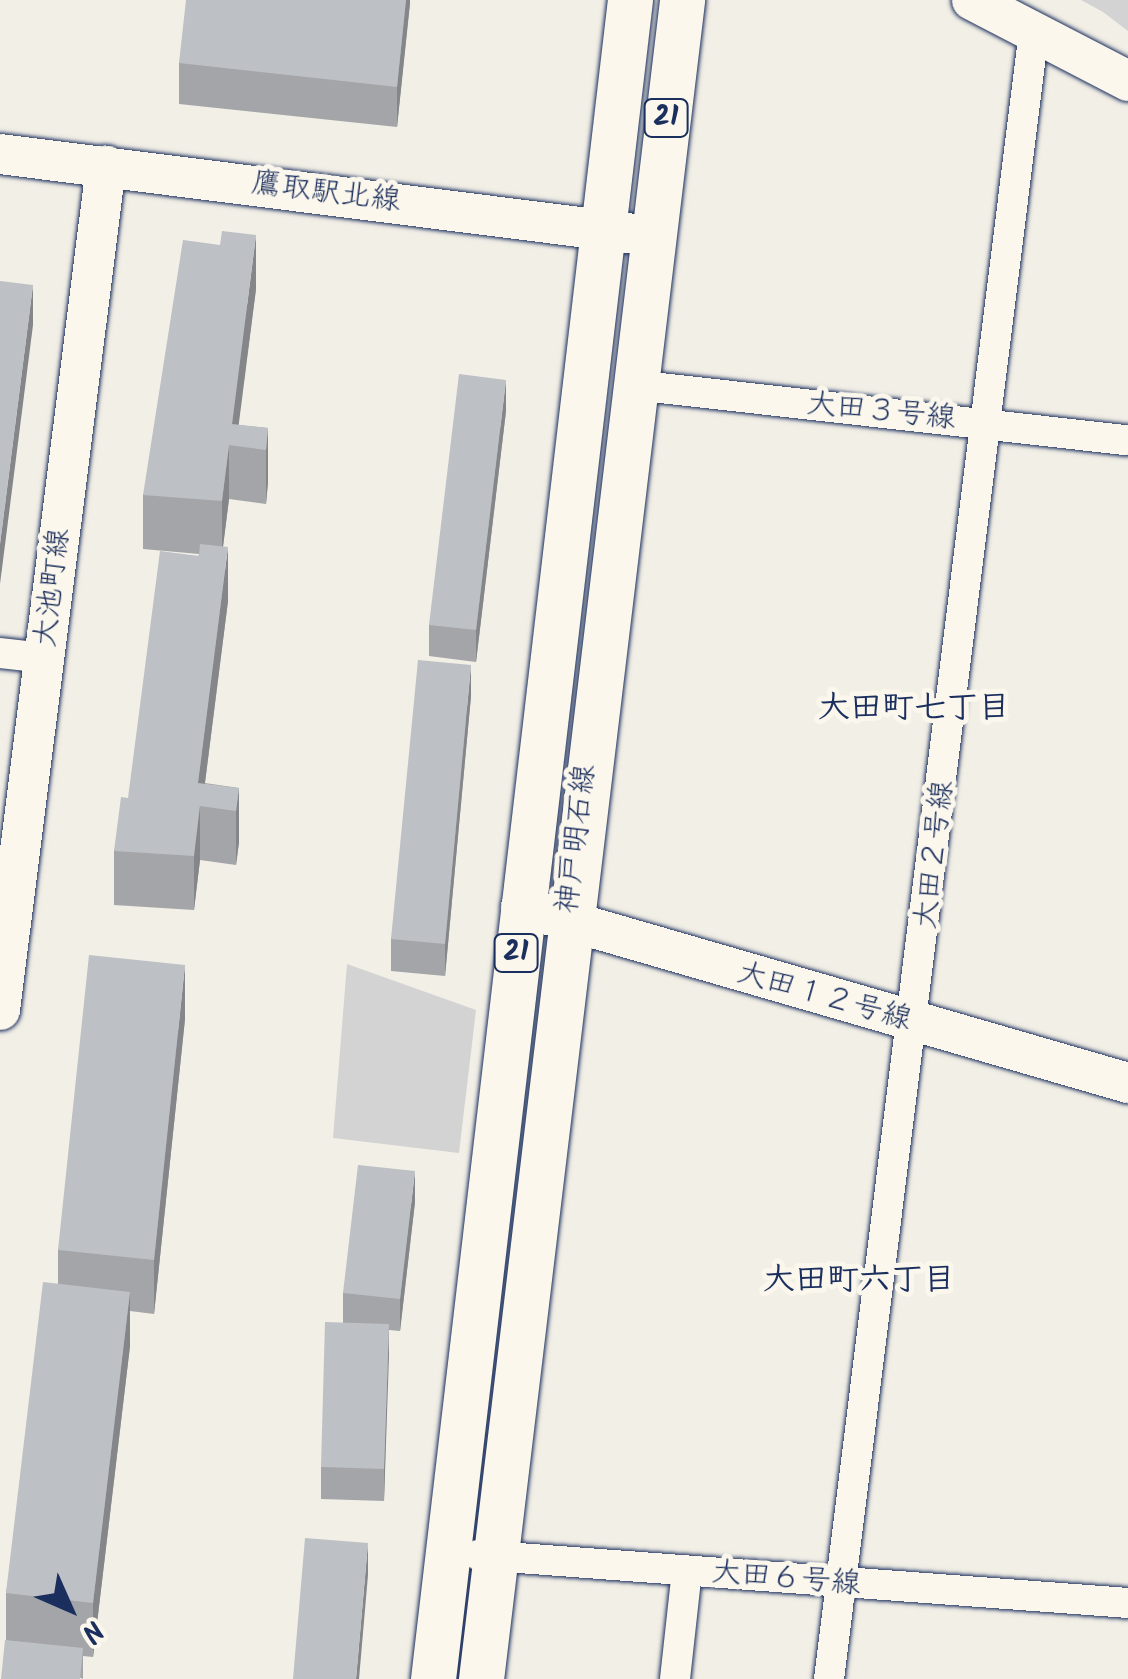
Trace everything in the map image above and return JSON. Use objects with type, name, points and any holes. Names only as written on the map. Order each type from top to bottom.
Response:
[{"type":"main road","name":"神戸明石線","points":[[432,1679],[600,227],[630,0]]},
{"type":"main road","name":"神戸明石線","points":[[480,1679],[567,921],[682,0]]},
{"type":"street","points":[[972,0],[1128,81]]},
{"type":"street","name":"大田２号線","points":[[829,1679],[915,1024],[1034,30]]},
{"type":"street","name":"鷹取駅北線","points":[[0,154],[652,236]]},
{"type":"street","name":"大池町線","points":[[0,1010],[6,911],[44,658],[106,166]]},
{"type":"street","name":"大田３号線","points":[[634,385],[1128,440]]},
{"type":"street","points":[[0,653],[44,658]]},
{"type":"street","name":"大田１２号線","points":[[521,906],[915,1024],[1128,1082]]},
{"type":"street","name":"大田６号線","points":[[444,1555],[1128,1604]]},
{"type":"street","points":[[675,1679],[687,1571]]},
{"type":"shaded area","points":[[1081,0],[1128,0],[1128,31],[1103,12]]},
{"type":"shaded area","points":[[347,964],[476,1010],[459,1153],[333,1138]]},
{"type":"building","points":[[186,0],[406,0],[397,87],[179,63]]},
{"type":"building","points":[[222,231],[256,235],[232,424],[268,428],[266,450],[229,445],[222,501],[143,495],[183,240],[220,245]]},
{"type":"building","points":[[0,281],[33,285],[0,544]]},
{"type":"building","points":[[459,374],[506,380],[476,630],[429,625]]},
{"type":"building","points":[[200,544],[228,547],[198,783],[239,788],[236,811],[200,806],[194,856],[114,851],[121,797],[128,798],[160,551],[199,556]]},
{"type":"building","points":[[418,660],[471,665],[445,944],[391,939]]},
{"type":"building","points":[[89,955],[185,965],[154,1260],[58,1250]]},
{"type":"building","points":[[358,1165],[415,1171],[400,1299],[343,1293]]},
{"type":"building","points":[[43,1282],[130,1292],[93,1603],[6,1593]]},
{"type":"building","points":[[325,1322],[389,1324],[384,1469],[321,1467]]},
{"type":"building","points":[[305,1538],[368,1543],[356,1679],[293,1679]]},
{"type":"building","points":[[5,1640],[83,1648],[80,1679],[1,1679]]},
{"type":"district","name":"大田町七丁目","points":[[914,709]]},
{"type":"district","name":"大田町六丁目","points":[[859,1281]]}]
